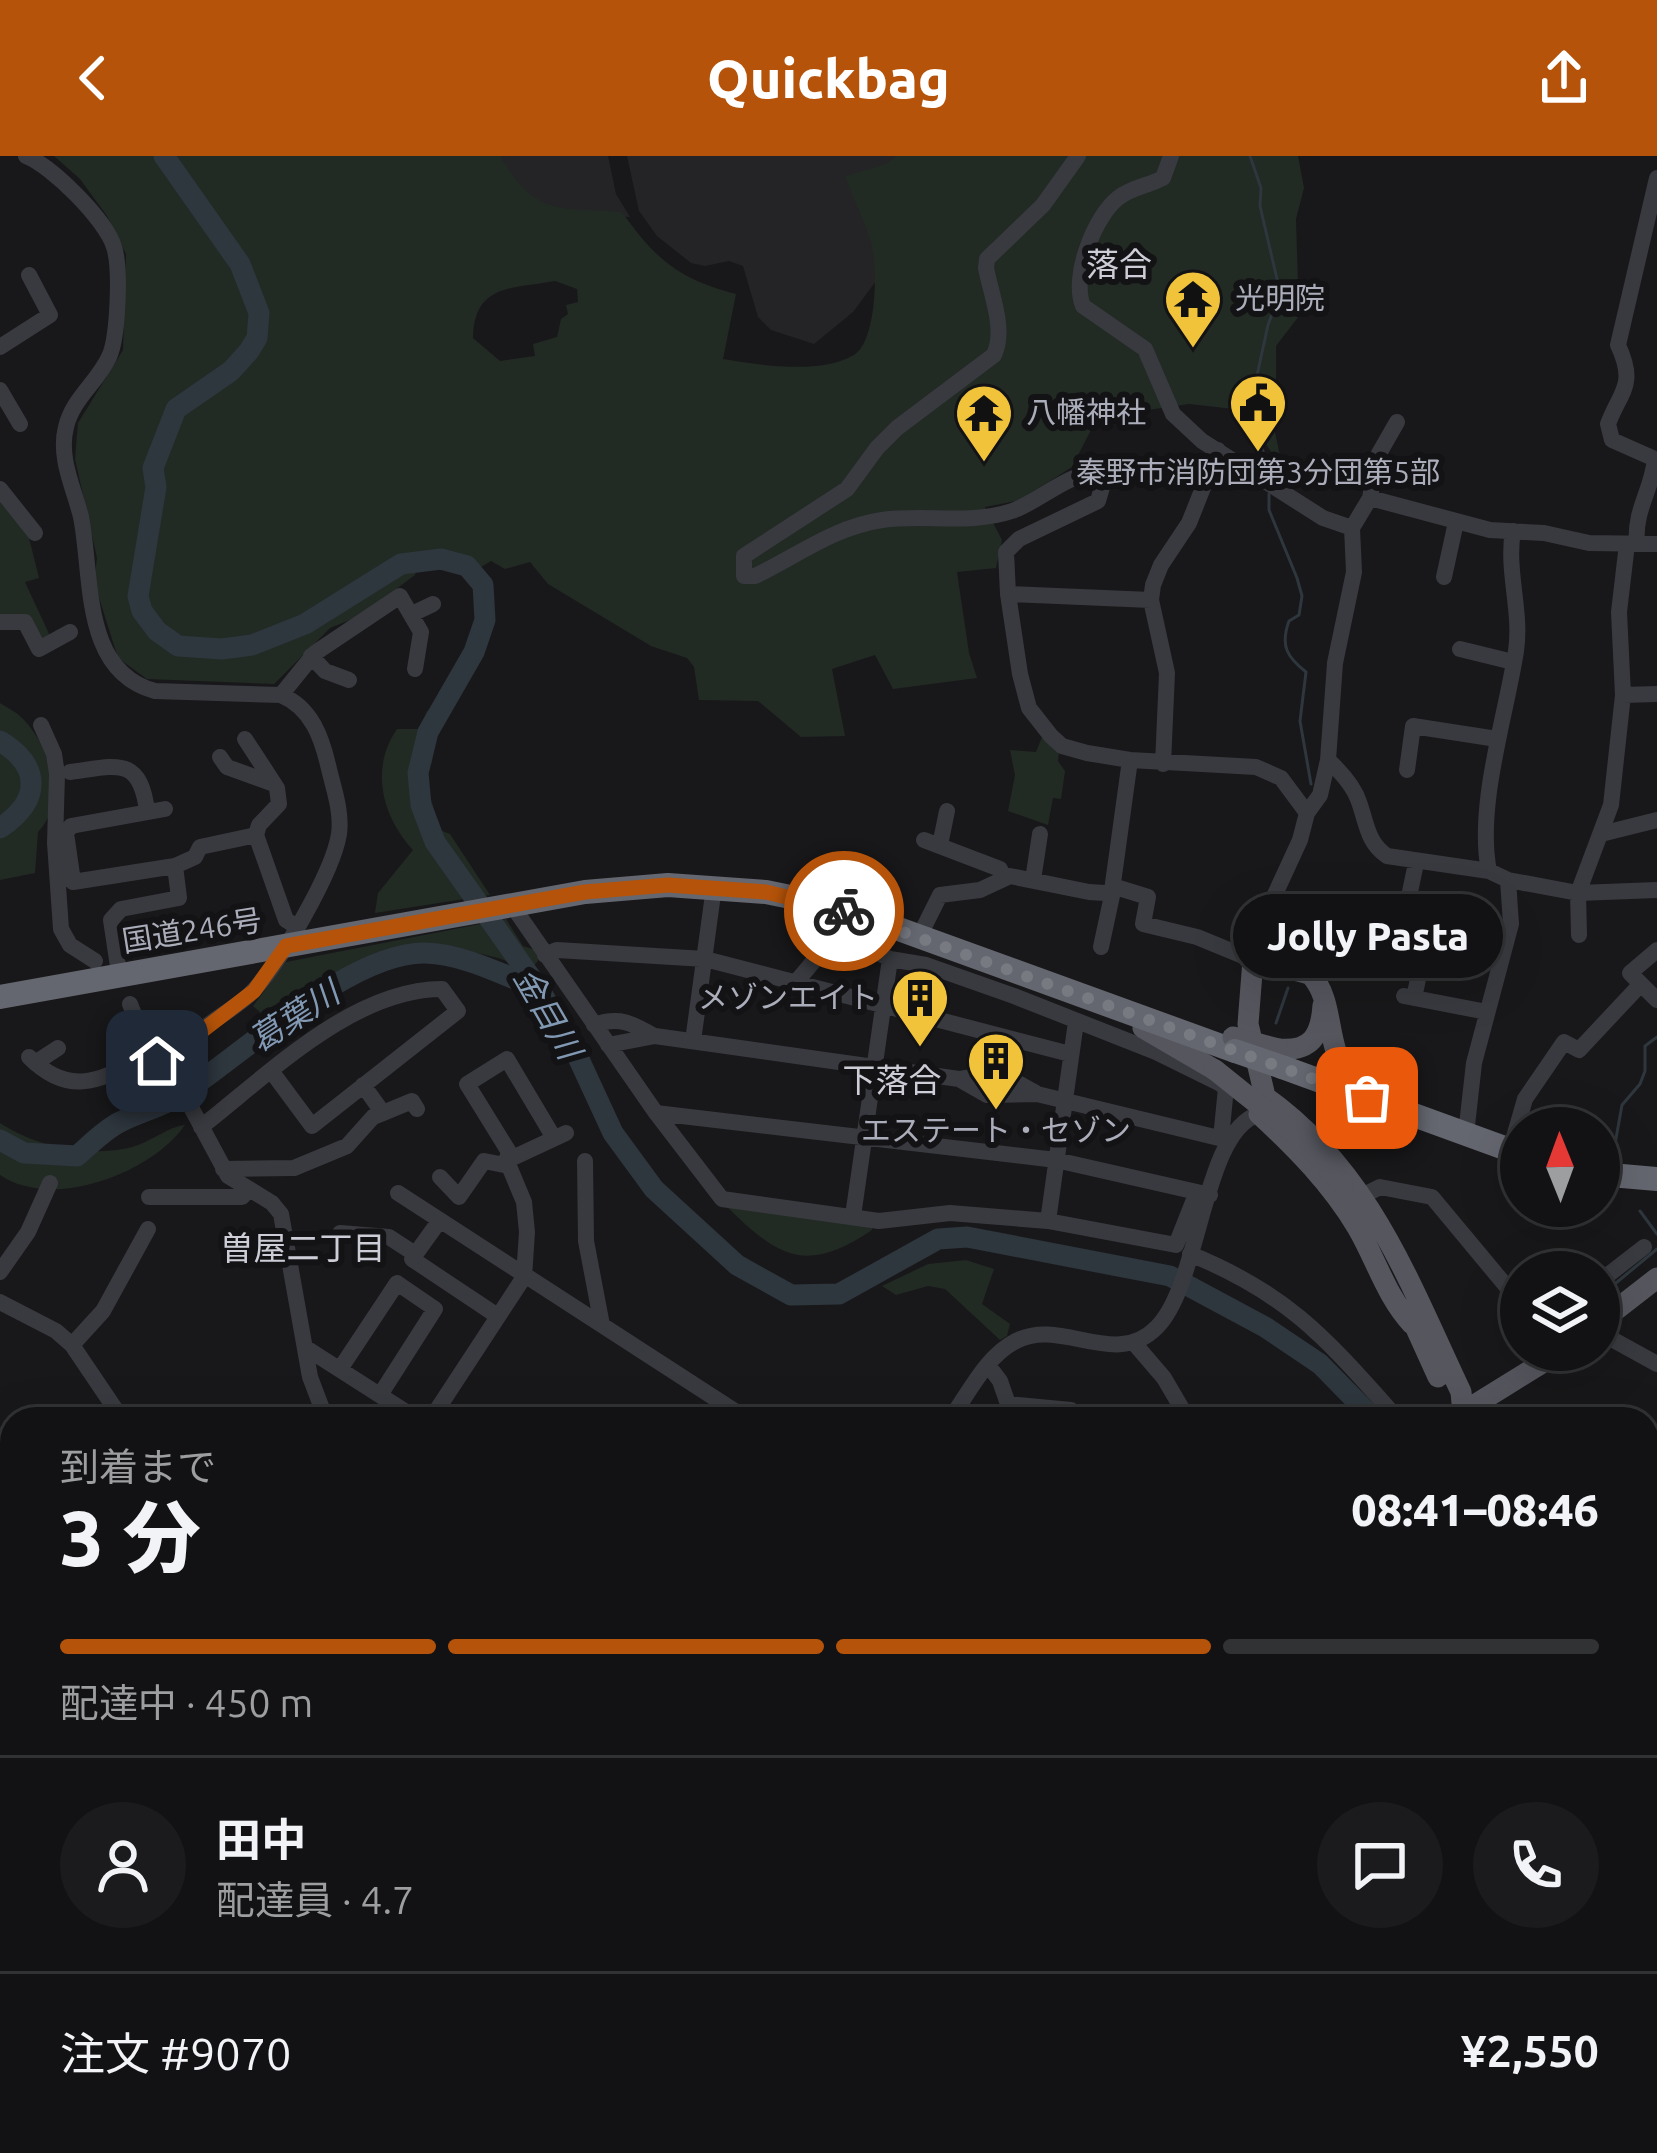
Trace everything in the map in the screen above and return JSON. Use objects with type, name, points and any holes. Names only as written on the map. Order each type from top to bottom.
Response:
[{"type":"highway","points":[[508,911],[621,888],[714,887],[805,900],[1142,1018],[1239,1037],[1409,1113],[1500,1147]]},
{"type":"highway","name":"国道246号","points":[[0,997],[291,936],[508,911]]},
{"type":"highway","points":[[1620,1176],[1657,1179]]},
{"type":"main road","points":[[1409,1113],[1346,1071],[1320,990],[1303,972],[1273,970],[1253,960],[1239,1037],[1261,1105],[1358,1228],[1396,1308],[1412,1324]]},
{"type":"main road","points":[[1239,1037],[1262,991],[1274,981],[1282,977],[1320,990]]},
{"type":"main road","points":[[1043,982],[1165,1038],[1215,1070],[1300,1138],[1343,1185],[1384,1257],[1454,1407]]},
{"type":"main road","points":[[1280,1058],[1312,1042],[1322,1026],[1320,990]]},
{"type":"main road","points":[[1261,1105],[1326,1148],[1364,1196],[1461,1392],[1460,1407]]},
{"type":"main road","points":[[1620,1310],[1657,1278]]},
{"type":"main road","points":[[1476,1407],[1531,1371]]},
{"type":"street","points":[[26,156],[53,172],[105,230],[117,256],[112,353],[82,393],[64,431],[65,461],[81,520],[86,578],[108,657],[118,674],[136,686],[155,691],[281,695],[304,709],[313,720],[339,809],[334,855],[291,936],[254,991],[181,1047],[175,1073]]},
{"type":"street","points":[[1078,156],[1043,205],[987,259],[999,326],[994,356],[897,428],[847,489],[757,547],[741,562],[744,575],[754,576],[851,527],[900,518],[984,517],[1009,512],[1076,476],[1095,474],[1102,484],[1098,501],[1019,539],[1006,552],[1020,674],[1037,723],[1062,746],[1130,760],[1256,767],[1281,778],[1307,813]]},
{"type":"street","points":[[1172,156],[1163,178],[1121,195],[1105,214],[1086,256],[1079,298],[1089,313],[1145,349],[1173,414],[1210,446],[1323,518],[1352,528]]},
{"type":"street","points":[[1579,934],[1578,893],[1611,806],[1623,694],[1619,612],[1639,503],[1652,484],[1656,459],[1612,440],[1608,424],[1625,389],[1626,371],[1618,345],[1657,178]]},
{"type":"street","points":[[0,347],[50,315],[29,275]]},
{"type":"street","points":[[0,391],[20,424]]},
{"type":"street","points":[[920,937],[940,895],[980,890],[1003,877],[1089,892],[1148,896],[1143,924],[1197,937],[1253,960],[1259,929],[1300,840],[1307,813],[1320,795],[1328,760],[1335,663],[1354,572],[1352,528],[1370,498],[1377,457],[1397,422]]},
{"type":"street","points":[[1163,764],[1166,673],[1151,599],[1161,566],[1189,523],[1210,446]]},
{"type":"street","points":[[0,489],[34,532]]},
{"type":"street","points":[[1370,498],[1456,522],[1657,544]]},
{"type":"street","points":[[1444,577],[1456,522]]},
{"type":"street","points":[[1489,871],[1490,797],[1514,662],[1513,531]]},
{"type":"street","points":[[1008,594],[1151,599]]},
{"type":"street","points":[[281,695],[311,656],[400,596],[421,632],[415,669]]},
{"type":"street","points":[[412,614],[433,604]]},
{"type":"street","points":[[0,622],[25,622],[39,649],[70,632]]},
{"type":"street","points":[[1460,649],[1514,662]]},
{"type":"street","points":[[311,656],[326,671],[348,681]]},
{"type":"street","points":[[1623,694],[1657,694]]},
{"type":"street","points":[[1407,770],[1413,721],[1497,739]]},
{"type":"street","points":[[41,725],[57,774],[65,939],[78,953],[95,961]]},
{"type":"street","points":[[245,739],[274,784],[279,803],[256,835],[291,936]]},
{"type":"street","points":[[220,757],[227,767],[274,784]]},
{"type":"street","points":[[1101,947],[1114,891],[1130,760]]},
{"type":"street","points":[[1328,760],[1358,798],[1364,826],[1375,847],[1387,856],[1489,871],[1508,880],[1578,893],[1657,890]]},
{"type":"street","points":[[70,772],[116,766],[128,769],[144,785],[156,810],[71,826],[63,861],[73,883],[175,866],[195,857],[200,847],[256,835]]},
{"type":"street","points":[[947,811],[932,842],[1000,869],[1003,877]]},
{"type":"street","points":[[1601,834],[1657,820]]},
{"type":"street","points":[[1033,880],[1040,834]]},
{"type":"street","points":[[1356,950],[1395,964],[1416,862]]},
{"type":"street","points":[[119,974],[111,920],[121,909],[179,898],[175,866]]},
{"type":"street","points":[[1466,1135],[1474,1063],[1511,924],[1508,880]]},
{"type":"street","points":[[693,1042],[714,887]]},
{"type":"street","points":[[508,911],[722,1199],[879,1221],[950,1213],[1048,1221],[1176,1245],[1261,1105]]},
{"type":"street","points":[[1405,912],[1457,922]]},
{"type":"street","points":[[796,981],[834,925],[890,959],[926,965],[1156,1052],[1226,1088],[1224,1139],[1216,1174]]},
{"type":"street","points":[[545,955],[557,950],[705,959],[1070,1054]]},
{"type":"street","points":[[1657,950],[1630,973],[1657,1000]]},
{"type":"street","points":[[853,1216],[890,959]]},
{"type":"street","points":[[1460,970],[1422,960],[1409,997],[1487,1012]]},
{"type":"street","points":[[1523,1107],[1564,1042],[1579,1050],[1640,985]]},
{"type":"street","points":[[198,1123],[360,1009],[414,989],[442,989],[458,1011],[312,1126],[272,1072]]},
{"type":"street","points":[[130,1004],[150,1055],[175,1073],[224,1168],[281,1214],[313,1389],[321,1407]]},
{"type":"street","points":[[594,1024],[609,1019],[628,1021],[655,1036]]},
{"type":"street","points":[[1048,1221],[1076,1022]]},
{"type":"street","points":[[608,1045],[655,1036],[875,1066],[959,1079],[987,1095],[1037,1094],[1224,1139]]},
{"type":"street","points":[[58,1048],[32,1060],[55,1078],[74,1083],[97,1081],[150,1055]]},
{"type":"street","points":[[438,1407],[524,1277],[524,1202],[507,1164],[509,1152],[467,1084],[507,1059],[560,1135],[507,1164],[484,1160],[459,1197],[440,1177]]},
{"type":"street","points":[[363,1085],[383,1113]]},
{"type":"street","points":[[224,1168],[294,1168],[347,1146],[374,1117],[412,1101],[417,1109]]},
{"type":"street","points":[[1224,1139],[1261,1105]]},
{"type":"street","points":[[656,1113],[1056,1160],[1204,1194]]},
{"type":"street","points":[[585,1161],[586,1241],[602,1325]]},
{"type":"street","points":[[0,1272],[28,1232],[50,1184]]},
{"type":"street","points":[[1364,1196],[1380,1187],[1432,1197],[1500,1280]]},
{"type":"street","points":[[149,1196],[242,1197],[248,1190]]},
{"type":"street","points":[[398,1193],[728,1407]]},
{"type":"street","points":[[958,1407],[1003,1349],[1033,1334],[1134,1343],[1160,1325],[1189,1256],[1204,1194]]},
{"type":"street","points":[[440,1220],[412,1259],[496,1315]]},
{"type":"street","points":[[72,1345],[103,1311],[148,1229]]},
{"type":"street","points":[[350,1230],[389,1237],[416,1255]]},
{"type":"street","points":[[1620,1266],[1644,1247]]},
{"type":"street","points":[[1189,1256],[1234,1272],[1301,1315],[1388,1407]]},
{"type":"street","points":[[340,1369],[397,1283],[435,1309],[380,1395]]},
{"type":"street","points":[[0,1302],[56,1331],[72,1345],[114,1407]]},
{"type":"street","points":[[1620,1341],[1657,1364]]},
{"type":"street","points":[[1134,1343],[1164,1378],[1180,1407]]},
{"type":"street","points":[[306,1348],[398,1407]]},
{"type":"street","points":[[988,1365],[1008,1404],[1040,1407]]},
{"type":"shaded area","points":[[54,156],[500,156],[538,199],[565,208],[622,212],[670,265],[699,282],[736,294],[723,359],[807,367],[854,355],[871,321],[872,247],[845,176],[897,156],[1298,156],[1304,188],[1296,219],[1299,316],[1276,346],[1276,385],[1268,399],[1283,470],[1264,441],[1255,438],[1251,417],[1234,409],[1189,404],[1127,413],[1091,430],[1072,467],[1020,500],[985,507],[1002,540],[996,568],[957,572],[977,678],[893,689],[875,655],[832,669],[845,736],[801,737],[758,701],[699,700],[694,667],[687,658],[651,646],[548,584],[530,562],[505,569],[491,561],[466,576],[450,568],[418,566],[415,575],[360,616],[330,628],[274,684],[147,679],[118,658],[94,582],[97,558],[75,459],[78,423],[123,350],[126,254],[107,216],[80,179]],"holes":[[[555,281],[577,289],[578,302],[566,305],[568,314],[561,319],[557,337],[533,344],[535,356],[500,361],[473,338],[480,307],[499,292]]]},
{"type":"shaded area","points":[[483,156],[608,156],[616,194],[630,217],[540,215]]},
{"type":"shaded area","points":[[627,156],[998,156],[888,265],[853,312],[814,344],[771,330],[758,317],[743,266],[729,261],[705,266],[691,263],[657,236],[639,211]]},
{"type":"shaded area","points":[[0,493],[26,526],[39,578],[25,582],[51,638],[43,642],[0,618]]},
{"type":"shaded area","points":[[0,703],[33,731],[48,760],[53,791],[47,820],[38,832],[35,873],[0,880]]},
{"type":"shaded area","points":[[439,709],[425,779],[440,830],[450,834],[490,895],[375,913],[378,893],[413,850],[394,823],[383,792],[388,745],[397,729],[419,729],[427,711]]},
{"type":"shaded area","points":[[1042,737],[1059,751],[1058,761],[1065,771],[1061,799],[1053,798],[1048,825],[1008,811],[1015,775],[1010,750],[1036,752]]},
{"type":"shaded area","points":[[506,919],[523,946],[539,951],[533,967],[460,950],[409,950],[360,962],[301,1001],[275,1012],[261,1013],[253,1006],[286,962]]},
{"type":"shaded area","points":[[0,1123],[46,1144],[81,1151],[132,1147],[185,1125],[150,1158],[126,1171],[100,1182],[47,1189],[0,1175]]},
{"type":"shaded area","points":[[724,1204],[872,1223],[872,1230],[828,1253],[792,1254],[760,1236]]},
{"type":"shaded area","points":[[966,1260],[994,1269],[982,1304],[1010,1324],[1007,1336],[1000,1340],[945,1289],[928,1286],[896,1295],[882,1286],[928,1264]]},
{"type":"waterway","name":"金目川","points":[[164,156],[240,264],[259,313],[257,338],[249,351],[231,371],[176,409],[153,468],[156,487],[138,596],[142,611],[157,631],[178,646],[252,645],[305,624],[401,564],[441,559],[467,566],[483,585],[485,620],[474,652],[428,732],[418,773],[421,805],[435,842],[539,989],[571,1042],[613,1133],[654,1189],[737,1265],[791,1295],[839,1294],[938,1239],[967,1237],[1170,1276],[1265,1327],[1320,1364],[1362,1407]]},
{"type":"waterway","points":[[1250,156],[1261,188],[1260,206],[1280,292],[1253,394],[1268,471]]},
{"type":"waterway","points":[[1269,494],[1269,510],[1302,596],[1299,615],[1289,621],[1285,644],[1306,672],[1300,721],[1311,784]]},
{"type":"waterway","name":"葛葉川","points":[[0,741],[23,761],[31,783],[23,806],[0,828]]},
{"type":"waterway","points":[[1298,955],[1308,927],[1328,901]]},
{"type":"waterway","name":"葛葉川","points":[[0,1140],[24,1153],[77,1156],[114,1125],[179,1096],[331,987],[395,957],[425,953],[454,957],[539,989]]},
{"type":"waterway","points":[[1276,1023],[1288,988]]},
{"type":"waterway","points":[[1620,1116],[1622,1105],[1645,1071],[1645,1046],[1657,1037]]},
{"type":"waterway","points":[[1640,1211],[1657,1234]]},
{"type":"waterway","points":[[1620,1280],[1657,1249]]},
{"type":"way so far","points":[[844,911],[1367,1098]]},
{"type":"place","name":"光明院","points":[[1193,350]]},
{"type":"place","name":"秦野市消防団第3分団第5部","points":[[1258,454]]},
{"type":"place","name":"八幡神社","points":[[984,464]]},
{"type":"place","name":"メゾンエイト","points":[[920,1049]]},
{"type":"place","name":"Jolly Pasta","points":[[1367,1098]]},
{"type":"place","name":"エステート・セゾン","points":[[996,1112]]},
{"type":"district","name":"落合","points":[[1119,264]]},
{"type":"district","name":"下落合","points":[[892,1080]]},
{"type":"district","name":"曽屋二丁目","points":[[303,1248]]},
{"type":"route","points":[[157,1061],[173,1064],[181,1047],[254,991],[286,946],[585,892],[668,885],[766,892],[844,911]]}]
